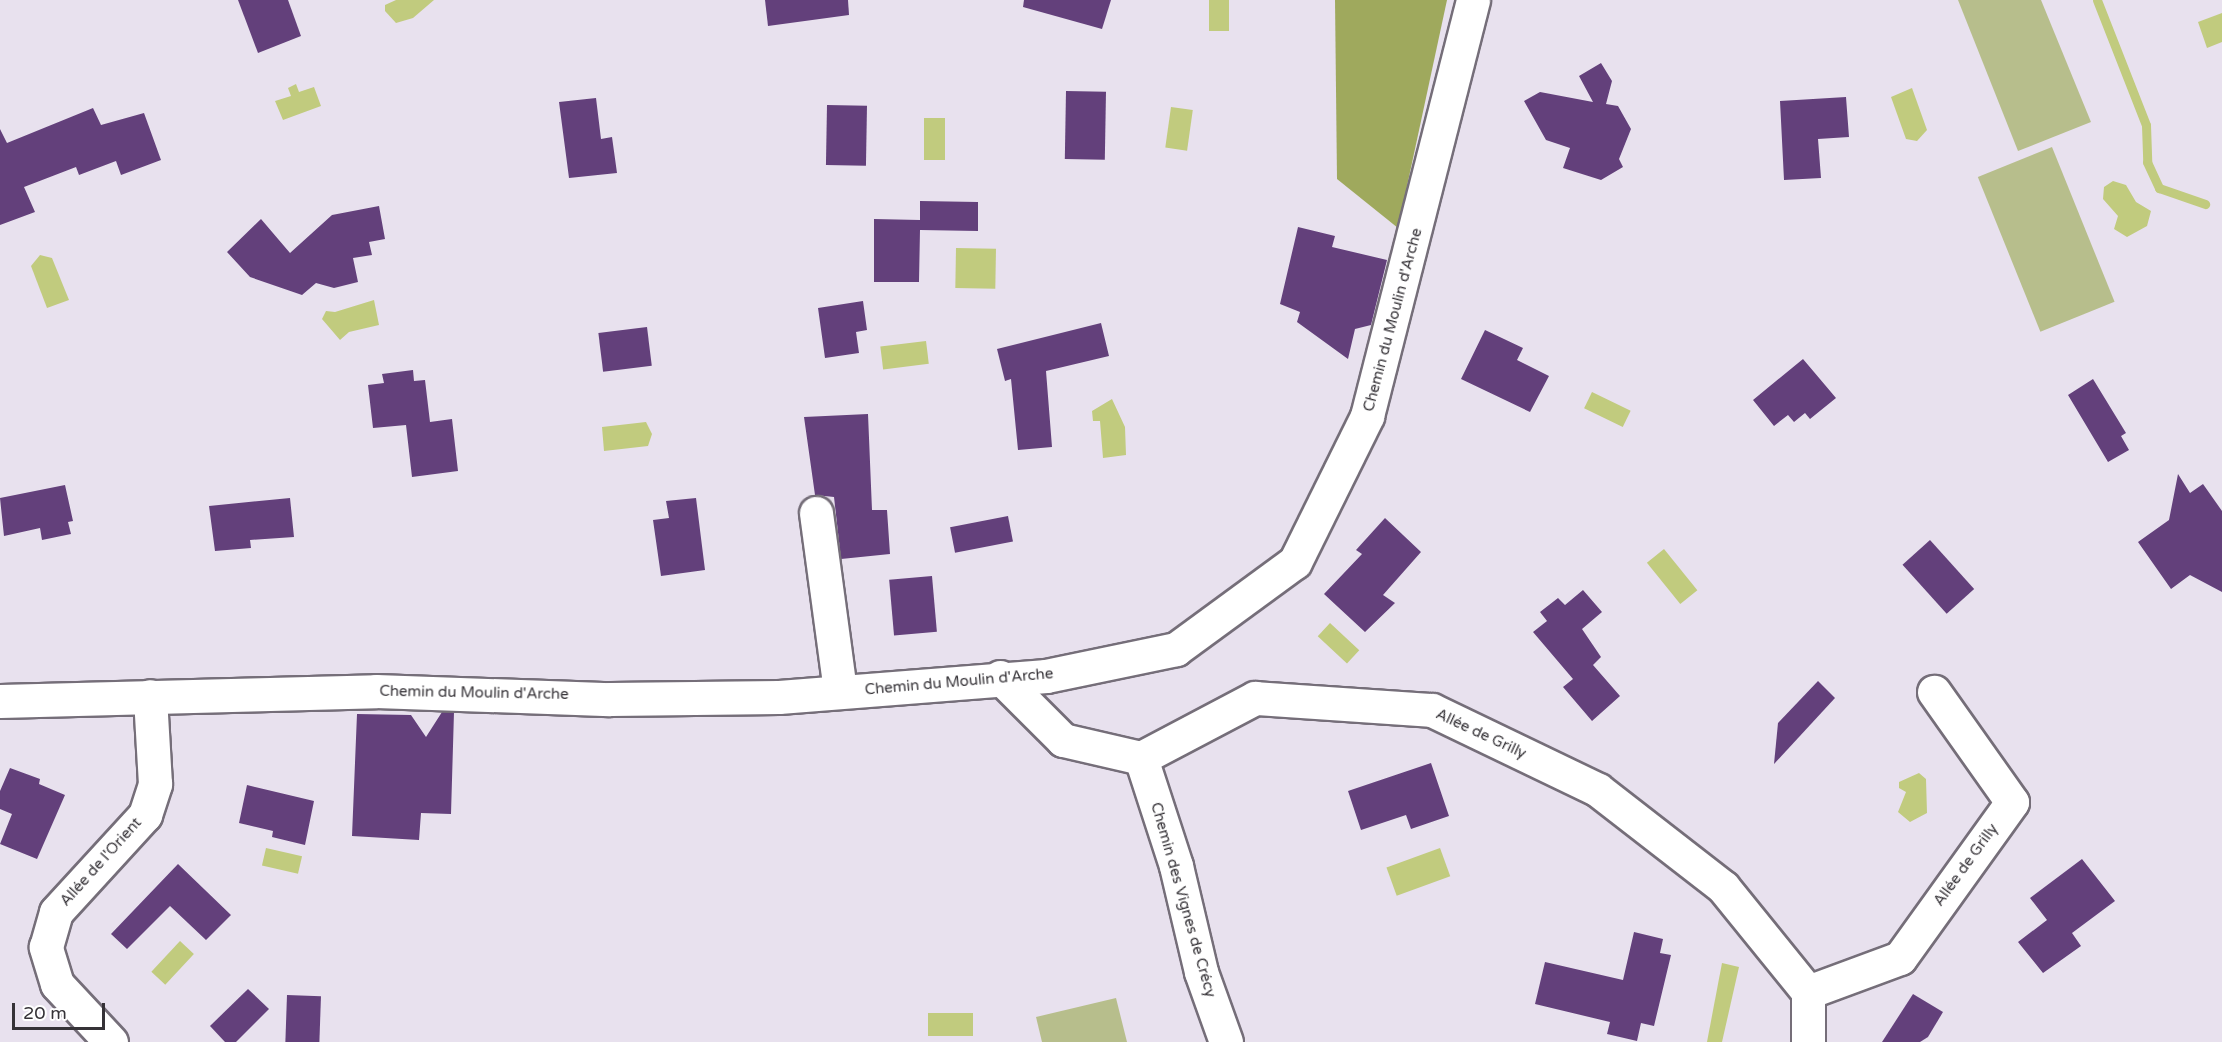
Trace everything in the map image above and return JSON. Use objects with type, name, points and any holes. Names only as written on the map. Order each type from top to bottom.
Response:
[{"type":"street","name":"Chemin du Moulin d'Arche","points":[[0,701],[376,691],[703,699],[840,691],[1080,671],[1176,649],[1295,562],[1367,416],[1473,0]]},
{"type":"street","points":[[816,513],[840,691]]},
{"type":"street","points":[[1000,677],[1063,740],[1141,758]]},
{"type":"street","name":"Allée de Grilly","points":[[1141,758],[1255,698],[1432,710],[1598,790],[1723,887],[1808,992],[1900,958],[2012,802],[1934,692]]},
{"type":"street","name":"Allée de l'Orient","points":[[111,1042],[57,984],[46,947],[56,912],[145,815],[155,784],[150,696]]},
{"type":"street","name":"Chemin des Vignes de Crécy","points":[[1141,758],[1176,866],[1202,972],[1226,1042]]},
{"type":"street","points":[[1808,992],[1808,1042]]},
{"type":"shaded area","points":[[396,0],[434,0],[413,18],[396,23],[385,11],[385,5]]},
{"type":"shaded area","points":[[1209,0],[1229,0],[1229,31],[1209,31]]},
{"type":"shaded area","points":[[1335,0],[1447,0],[1398,228],[1337,179]]},
{"type":"shaded area","points":[[1958,0],[2041,0],[2091,122],[2018,151]]},
{"type":"shaded area","points":[[2222,13],[2222,42],[2207,48],[2198,22]]},
{"type":"shaded area","points":[[296,84],[299,92],[314,87],[321,106],[283,120],[275,101],[291,96],[288,88]]},
{"type":"shaded area","points":[[1912,88],[1927,130],[1917,141],[1906,139],[1891,97]]},
{"type":"shaded area","points":[[1171,107],[1193,110],[1187,151],[1165,148]]},
{"type":"shaded area","points":[[924,118],[945,118],[945,160],[924,160]]},
{"type":"shaded area","points":[[2052,147],[2115,302],[2040,332],[1978,177]]},
{"type":"shaded area","points":[[2113,181],[2126,185],[2136,202],[2151,211],[2147,226],[2127,237],[2114,229],[2118,216],[2103,199],[2104,187]]},
{"type":"shaded area","points":[[956,248],[996,249],[995,289],[955,288]]},
{"type":"shaded area","points":[[40,255],[52,258],[69,300],[47,308],[31,266]]},
{"type":"shaded area","points":[[374,300],[379,325],[349,332],[340,340],[322,319],[326,311],[335,312]]},
{"type":"shaded area","points":[[926,341],[929,364],[883,369],[880,347]]},
{"type":"shaded area","points":[[1592,392],[1631,411],[1623,427],[1584,408]]},
{"type":"shaded area","points":[[1112,399],[1125,427],[1126,455],[1103,458],[1100,421],[1093,421],[1092,411]]},
{"type":"shaded area","points":[[646,422],[652,434],[648,446],[604,451],[602,427]]},
{"type":"shaded area","points":[[1664,549],[1697,590],[1680,604],[1647,563]]},
{"type":"shaded area","points":[[1330,623],[1359,650],[1347,663],[1318,636]]},
{"type":"shaded area","points":[[1919,773],[1926,779],[1927,813],[1910,822],[1898,812],[1906,792],[1899,788],[1899,782]]},
{"type":"shaded area","points":[[266,848],[302,856],[298,874],[262,866]]},
{"type":"shaded area","points":[[1440,848],[1450,876],[1397,896],[1386,867]]},
{"type":"shaded area","points":[[180,941],[194,954],[165,985],[151,972]]},
{"type":"shaded area","points":[[1722,963],[1739,967],[1722,1042],[1707,1042]]},
{"type":"shaded area","points":[[1116,998],[1127,1042],[1042,1042],[1036,1017]]},
{"type":"shaded area","points":[[928,1013],[973,1013],[973,1036],[928,1036]]},
{"type":"building","points":[[238,0],[288,0],[301,36],[258,53]]},
{"type":"building","points":[[765,0],[848,0],[849,15],[768,26]]},
{"type":"building","points":[[1024,0],[1111,0],[1102,29],[1023,7]]},
{"type":"building","points":[[1601,63],[1612,81],[1606,104],[1618,106],[1631,129],[1619,159],[1623,167],[1601,180],[1563,168],[1570,148],[1546,140],[1524,101],[1540,92],[1593,102],[1579,76]]},
{"type":"building","points":[[1066,91],[1106,92],[1105,160],[1065,159]]},
{"type":"building","points":[[1846,97],[1849,137],[1818,139],[1821,178],[1784,180],[1780,101]]},
{"type":"building","points":[[596,98],[601,139],[612,137],[617,173],[569,178],[559,102]]},
{"type":"building","points":[[827,105],[867,106],[866,166],[826,165]]},
{"type":"building","points":[[93,108],[101,125],[144,113],[161,160],[121,175],[116,161],[79,175],[76,167],[24,187],[35,212],[0,225],[0,129],[7,143]]},
{"type":"building","points":[[920,201],[978,202],[978,231],[920,230],[919,282],[874,282],[874,219],[920,220]]},
{"type":"building","points":[[379,206],[385,239],[369,242],[372,255],[353,258],[358,282],[334,288],[316,283],[302,295],[250,277],[227,252],[261,219],[290,253],[332,215]]},
{"type":"building","points":[[1298,227],[1335,236],[1332,247],[1387,260],[1371,325],[1355,329],[1348,359],[1297,322],[1300,312],[1280,304]]},
{"type":"building","points":[[863,301],[867,330],[856,332],[859,353],[825,358],[818,308]]},
{"type":"building","points":[[1101,323],[1109,356],[1046,371],[1052,447],[1018,450],[1011,379],[1005,381],[997,349]]},
{"type":"building","points":[[647,327],[652,366],[603,372],[598,333]]},
{"type":"building","points":[[1485,330],[1523,348],[1517,360],[1549,376],[1530,412],[1461,379]]},
{"type":"building","points":[[1803,359],[1836,398],[1810,419],[1805,413],[1794,422],[1788,415],[1774,426],[1753,400]]},
{"type":"building","points":[[413,370],[414,381],[425,380],[430,422],[452,419],[458,471],[412,477],[406,425],[373,428],[368,385],[384,383],[382,374]]},
{"type":"building","points":[[2093,379],[2126,433],[2121,436],[2129,450],[2108,462],[2068,395]]},
{"type":"building","points":[[868,414],[872,510],[887,510],[890,554],[841,559],[834,497],[815,495],[804,417]]},
{"type":"building","points":[[2178,474],[2190,493],[2203,484],[2222,511],[2222,592],[2190,575],[2171,589],[2138,542],[2169,520]]},
{"type":"building","points":[[65,485],[73,521],[68,522],[71,534],[42,540],[40,528],[4,536],[0,498]]},
{"type":"building","points":[[290,498],[294,537],[250,540],[251,548],[215,551],[209,506]]},
{"type":"building","points":[[696,498],[705,570],[661,576],[653,520],[669,518],[666,501]]},
{"type":"building","points":[[1008,516],[1013,542],[955,553],[950,527]]},
{"type":"building","points":[[1385,518],[1421,552],[1383,595],[1395,603],[1365,632],[1324,594],[1362,554],[1356,550]]},
{"type":"building","points":[[1930,540],[1974,589],[1947,614],[1903,565]]},
{"type":"building","points":[[932,576],[937,632],[894,636],[889,580]]},
{"type":"building","points":[[1583,590],[1602,612],[1582,629],[1601,657],[1593,665],[1620,696],[1592,721],[1563,687],[1573,679],[1533,632],[1547,621],[1540,612],[1558,598],[1565,605]]},
{"type":"building","points":[[1818,681],[1835,698],[1774,764],[1778,723]]},
{"type":"building","points":[[442,712],[454,712],[451,814],[421,813],[419,840],[352,836],[357,714],[411,715],[426,737]]},
{"type":"building","points":[[1431,763],[1449,816],[1411,829],[1406,815],[1361,830],[1348,791]]},
{"type":"building","points":[[10,768],[40,779],[39,784],[65,795],[37,859],[0,844],[12,814],[0,809],[0,791]]},
{"type":"building","points":[[247,785],[314,801],[305,845],[272,837],[273,831],[239,823]]},
{"type":"building","points":[[2082,859],[2115,901],[2072,933],[2081,946],[2043,973],[2018,942],[2047,920],[2030,898]]},
{"type":"building","points":[[178,864],[231,915],[206,940],[170,906],[127,949],[111,934]]},
{"type":"building","points":[[1634,932],[1663,939],[1660,953],[1671,955],[1654,1026],[1641,1023],[1637,1041],[1607,1034],[1610,1022],[1535,1004],[1545,962],[1623,980]]},
{"type":"building","points":[[248,989],[269,1009],[236,1042],[225,1042],[210,1026]]},
{"type":"building","points":[[1913,994],[1943,1012],[1928,1037],[1920,1042],[1882,1042]]},
{"type":"building","points":[[287,995],[321,996],[319,1042],[285,1042]]},
{"type":"waterway","points":[[2097,0],[2146,125],[2147,162],[2159,188],[2205,204]]}]
